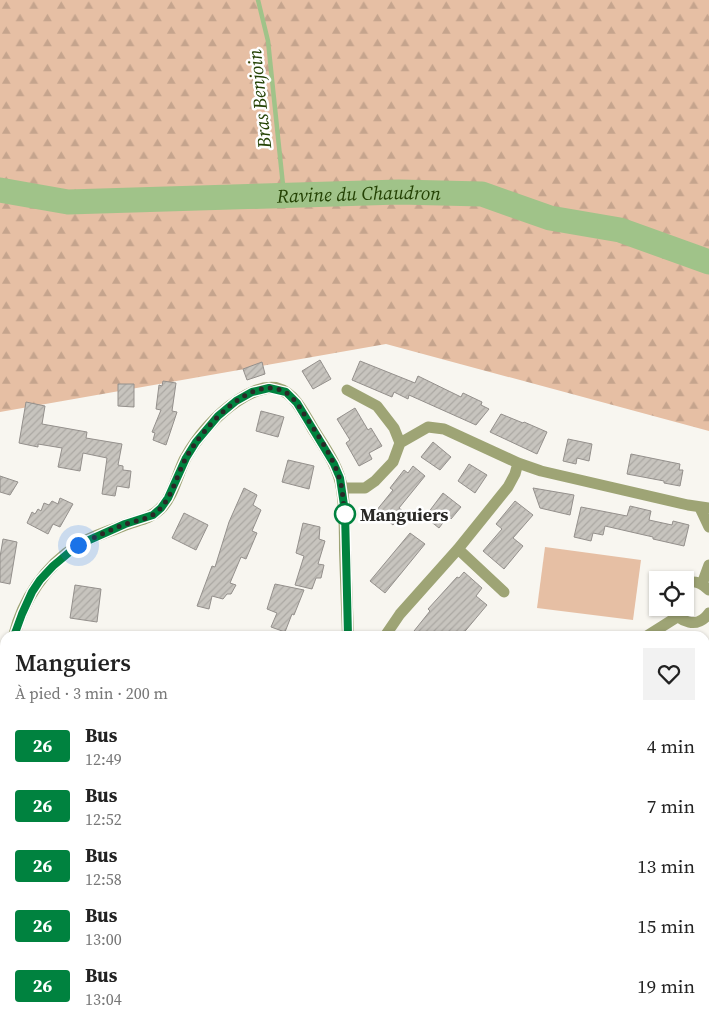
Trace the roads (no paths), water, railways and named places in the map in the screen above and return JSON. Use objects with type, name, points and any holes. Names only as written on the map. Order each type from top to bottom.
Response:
[{"type":"street","points":[[16,631],[32,592],[53,566],[78,545],[125,524],[153,515],[168,498],[186,458],[196,442],[218,416],[236,401],[252,392],[260,389],[277,388],[286,392],[297,403],[334,464],[342,488],[345,512],[348,631]]},
{"type":"street","points":[[347,390],[377,406],[394,428],[400,443]]},
{"type":"street","points":[[342,488],[364,488],[375,480],[392,462],[400,443],[428,427],[444,429],[518,463],[542,471],[704,508],[709,527]]},
{"type":"street","points":[[388,631],[400,614],[458,549],[508,487],[518,463]]},
{"type":"street","points":[[458,549],[504,592]]},
{"type":"street","points":[[694,581],[706,587],[709,565]]},
{"type":"street","points":[[679,616],[686,622],[696,623],[705,618],[709,613]]},
{"type":"street","points":[[653,631],[670,616]]},
{"type":"waterway","name":"Bras Benjoin","points":[[258,0],[268,41],[284,195]]},
{"type":"waterway","name":"Ravine du Chaudron","points":[[0,190],[68,202],[399,192],[482,194],[550,218],[620,230],[709,262]]},
{"type":"place","name":"Manguiers","points":[[345,514]]}]
